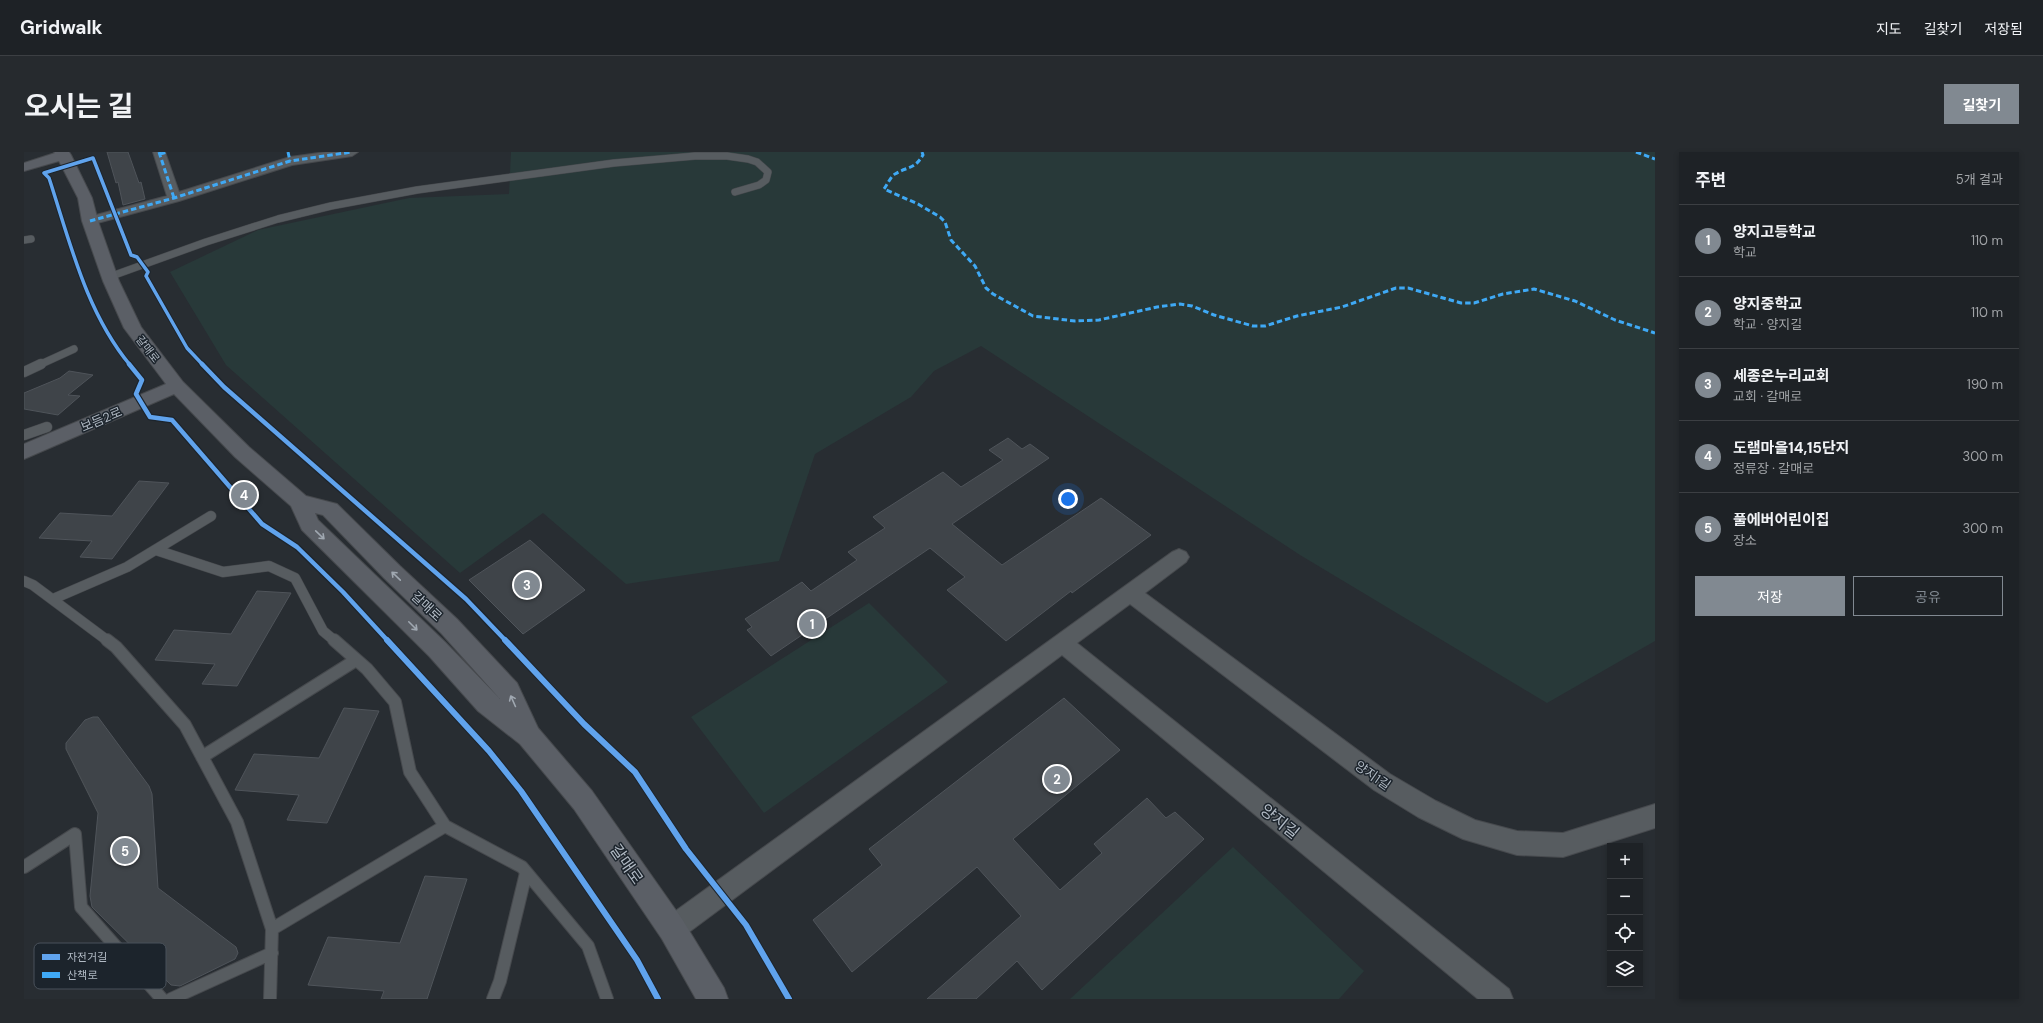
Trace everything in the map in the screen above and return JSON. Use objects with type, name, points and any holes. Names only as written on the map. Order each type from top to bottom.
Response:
[{"type":"street","points":[[90,221],[174,198],[289,156],[352,152]]},
{"type":"street","points":[[24,167],[66,153]]},
{"type":"street","name":"갈매로","points":[[66,153],[85,198],[90,221],[109,276],[133,328],[177,386],[242,452],[300,502],[309,524],[437,649],[487,703],[529,736],[583,800],[672,929],[713,999]]},
{"type":"street","points":[[162,153],[174,198]]},
{"type":"street","name":"보듬2로","points":[[24,452],[177,386]]},
{"type":"street","points":[[672,929],[1179,557]]},
{"type":"street","name":"양지1길","points":[[1130,593],[1382,782],[1427,809],[1472,831],[1517,843],[1563,846],[1655,816]]},
{"type":"street","name":"양지길","points":[[1062,643],[1499,999]]},
{"type":"lane","points":[[109,276],[222,236],[303,213],[370,198],[587,166],[689,156],[726,156],[750,159],[761,164],[768,172],[766,180],[759,185],[735,192]]},
{"type":"lane","points":[[24,372],[74,349]]},
{"type":"lane","points":[[24,435],[47,427]]},
{"type":"lane","points":[[53,599],[127,567],[211,516]]},
{"type":"lane","points":[[156,550],[223,572],[269,566],[295,578],[323,631],[367,669],[395,702],[410,772],[445,826],[522,867],[588,946],[607,999]]},
{"type":"lane","points":[[27,585],[53,599],[116,647],[185,725],[237,822],[272,929],[270,999]]},
{"type":"lane","points":[[202,756],[356,660]]},
{"type":"lane","points":[[272,929],[445,826]]},
{"type":"lane","points":[[24,867],[75,834],[81,907],[113,943]]},
{"type":"lane","points":[[493,999],[500,982],[526,873]]},
{"type":"lane","points":[[171,999],[272,953]]},
{"type":"lane","points":[[153,989],[162,999]]},
{"type":"shaded area","points":[[511,152],[1655,152],[1655,641],[1547,703],[1300,555],[981,346],[934,371],[911,397],[815,454],[779,561],[626,584],[543,513],[460,573],[226,365],[170,272],[258,230],[409,198],[509,194]]},
{"type":"shaded area","points":[[869,603],[948,682],[764,813],[691,717]]},
{"type":"shaded area","points":[[1233,847],[1364,971],[1339,999],[1070,999]]},
{"type":"building","points":[[107,152],[128,152],[139,183],[141,182],[145,199],[123,205],[118,182],[116,183]]},
{"type":"building","points":[[69,371],[93,375],[68,395],[80,396],[58,415],[24,409],[24,393],[60,378]]},
{"type":"building","points":[[1008,438],[1022,449],[1030,444],[1049,458],[952,524],[1002,565],[1101,498],[1151,535],[1072,593],[1071,591],[1006,641],[947,590],[965,577],[930,548],[771,656],[747,630],[752,627],[745,619],[802,582],[811,591],[857,560],[848,552],[885,528],[873,517],[943,472],[961,487],[1003,460],[989,450]]},
{"type":"building","points":[[139,481],[169,483],[112,559],[80,557],[92,541],[39,538],[60,513],[112,516]]},
{"type":"building","points":[[530,540],[585,590],[523,634],[469,580]]},
{"type":"building","points":[[257,591],[291,593],[237,686],[202,684],[215,664],[155,660],[174,630],[231,634]]},
{"type":"building","points":[[1064,698],[1120,750],[1013,839],[1060,890],[1102,853],[1094,844],[1147,798],[1166,818],[1175,812],[1204,839],[1042,990],[1017,961],[976,999],[927,999],[1021,916],[977,867],[852,972],[813,920],[882,865],[869,849]]},
{"type":"building","points":[[344,708],[379,711],[327,823],[287,820],[299,795],[235,790],[254,754],[319,758]]},
{"type":"building","points":[[98,717],[149,786],[152,794],[158,888],[236,947],[238,953],[235,959],[180,986],[171,985],[166,980],[166,943],[128,943],[92,907],[90,896],[98,813],[66,749],[66,743],[85,720]]},
{"type":"building","points":[[425,876],[467,879],[427,999],[381,999],[384,991],[308,985],[328,937],[400,943]]},
{"type":"marked path","points":[[159,152],[174,198]]},
{"type":"marked path","points":[[160,154],[168,152]]},
{"type":"marked path","points":[[288,152],[290,161]]},
{"type":"marked path","points":[[90,221],[174,198],[290,161],[352,152]]},
{"type":"marked path","points":[[922,152],[923,155],[917,164],[911,168],[894,174],[884,189],[890,193],[918,204],[940,217],[945,222],[951,240],[975,266],[986,288],[993,294],[1033,316],[1075,321],[1099,320],[1157,307],[1180,304],[1192,306],[1214,315],[1253,326],[1265,326],[1297,316],[1342,307],[1396,288],[1408,288],[1461,303],[1474,303],[1503,294],[1534,289],[1575,301],[1615,320],[1655,333]]},
{"type":"marked path","points":[[1636,152],[1655,159]]},
{"type":"cycle path","points":[[658,999],[637,960],[590,890],[521,791],[489,751],[343,592],[297,547],[262,524],[172,420],[150,417],[136,394],[142,380],[113,345],[87,294],[49,178],[44,173],[93,158],[131,255],[137,257],[148,272],[146,276],[187,348],[224,387],[466,599],[584,724],[635,772],[686,849],[746,925],[789,999]]},
{"type":"place","name":"도램마을14,15단지","points":[[244,495]]},
{"type":"place","name":"세종온누리교회","points":[[527,585]]},
{"type":"place","name":"양지고등학교","points":[[812,624]]},
{"type":"place","name":"양지중학교","points":[[1057,779]]},
{"type":"place","name":"풀에버어린이집","points":[[125,851]]}]
